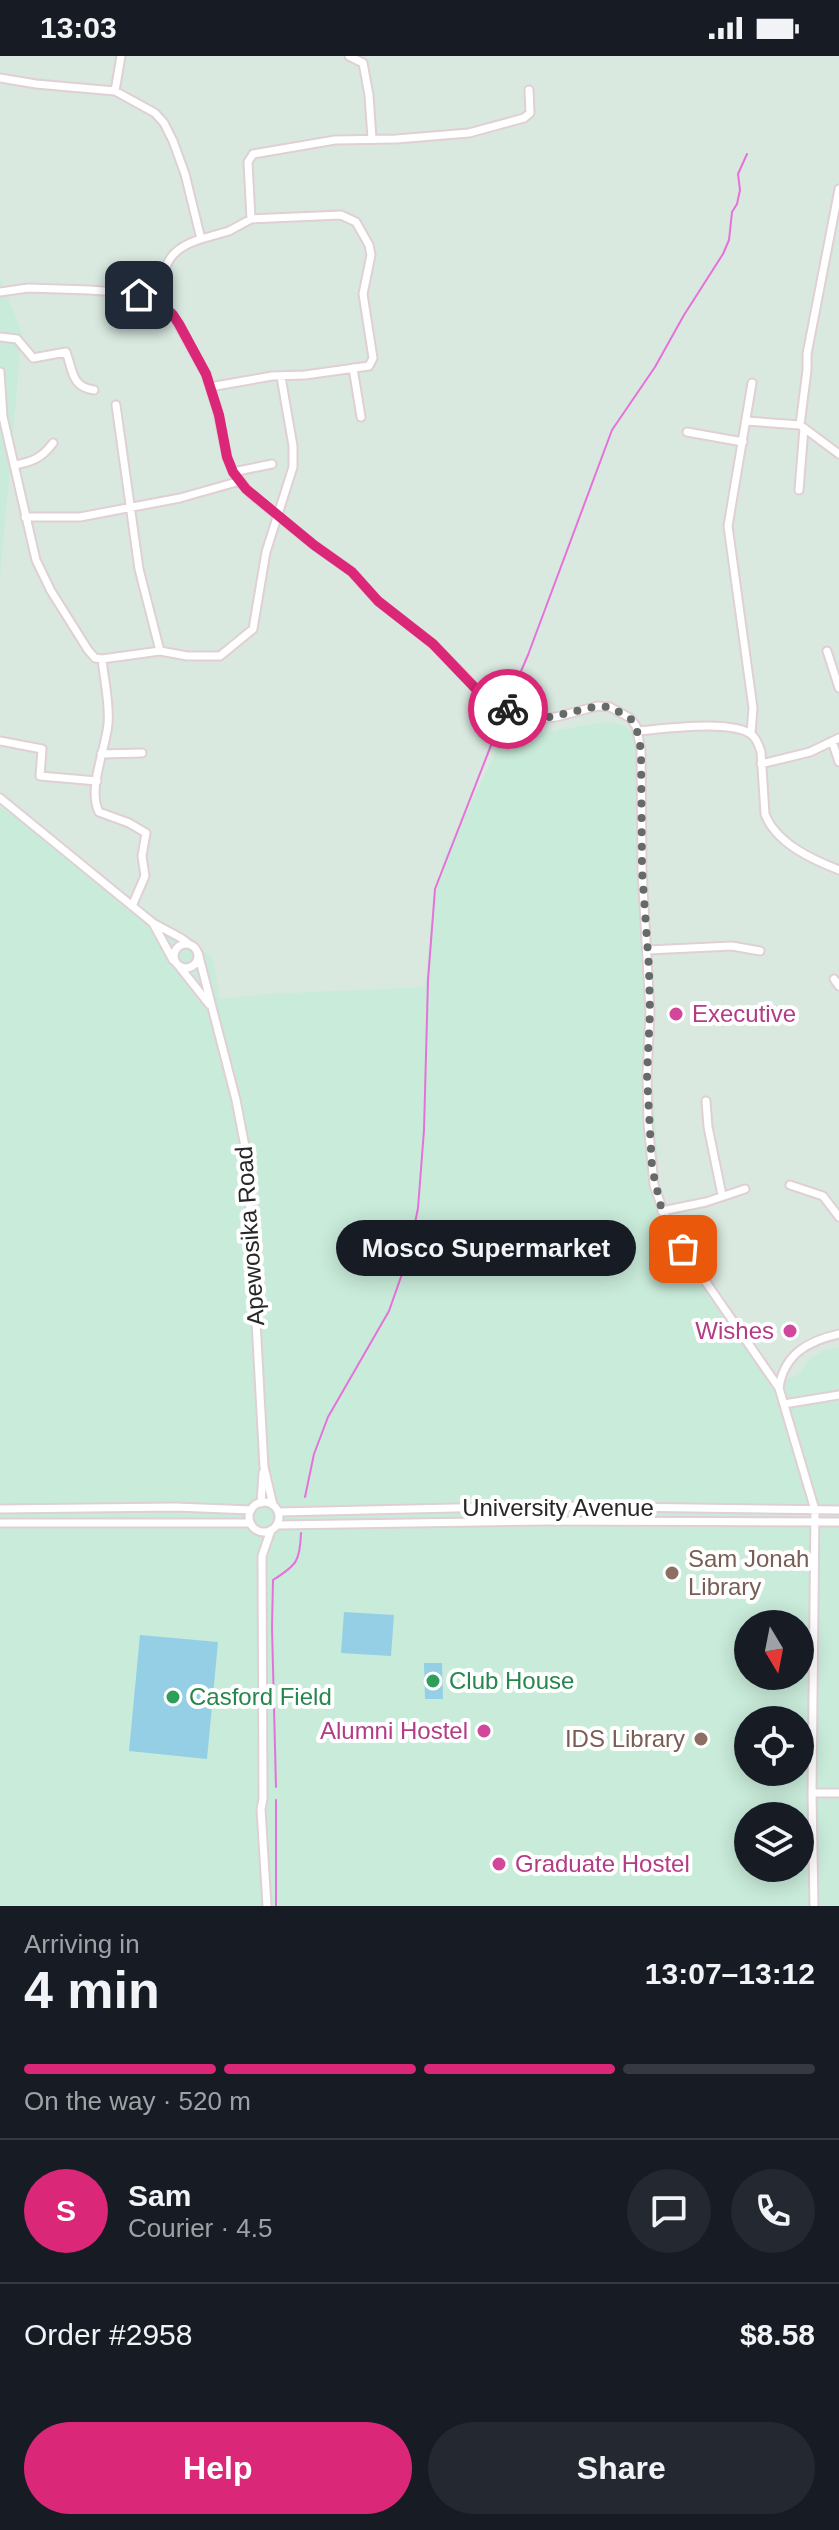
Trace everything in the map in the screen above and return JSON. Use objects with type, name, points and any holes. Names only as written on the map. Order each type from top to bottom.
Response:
[{"type":"street","points":[[115,91],[121,56]]},
{"type":"street","points":[[349,56],[363,63],[372,139]]},
{"type":"street","points":[[0,78],[115,91],[155,113],[164,123],[185,174],[201,239]]},
{"type":"street","points":[[251,219],[248,162],[253,154],[314,142],[469,133],[524,118],[530,113],[529,90]]},
{"type":"street","points":[[799,490],[811,326],[839,189]]},
{"type":"street","points":[[157,300],[169,257],[188,243],[229,231],[251,219],[341,215],[356,222],[361,229],[371,255],[363,294],[373,358],[369,366],[272,376],[210,387]]},
{"type":"street","points":[[0,292],[27,288],[89,290],[132,293],[157,300],[179,324],[206,374],[233,472],[251,494],[352,572],[378,601],[433,644],[477,690],[504,707],[541,719],[598,706],[610,707],[630,718],[637,731],[641,750],[642,870],[650,1012],[648,1123],[654,1185],[662,1211],[679,1243],[779,1388],[815,1510],[814,1906]]},
{"type":"street","points":[[0,337],[17,339],[33,358],[66,352],[73,377],[79,385],[94,390]]},
{"type":"street","points":[[353,368],[361,417]]},
{"type":"street","points":[[0,372],[3,417],[36,560],[91,654],[102,659],[160,651],[187,656],[220,656],[253,629],[266,552],[293,467],[293,446],[281,377]]},
{"type":"street","points":[[751,734],[753,708],[728,526],[752,383]]},
{"type":"street","points":[[116,405],[142,583],[160,651]]},
{"type":"street","points":[[746,421],[802,427],[839,454]]},
{"type":"street","points":[[687,432],[743,442]]},
{"type":"street","points":[[14,465],[37,459],[53,443]]},
{"type":"street","points":[[233,472],[272,464]]},
{"type":"street","points":[[25,517],[80,517],[131,508],[240,481]]},
{"type":"street","points":[[827,651],[839,688]]},
{"type":"street","points":[[102,659],[108,722],[97,781],[97,810],[139,827],[146,833],[142,856],[145,876],[132,906]]},
{"type":"street","points":[[637,731],[712,726],[751,734],[758,743],[768,823],[797,849],[839,870]]},
{"type":"street","points":[[761,764],[810,752],[836,740],[839,762]]},
{"type":"street","points":[[0,741],[42,749],[40,776],[97,781]]},
{"type":"street","points":[[101,754],[142,753]]},
{"type":"street","name":"Apewosika Road","points":[[0,798],[153,923],[189,944]]},
{"type":"street","name":"Apewosika Road","points":[[153,923],[177,964],[212,1009]]},
{"type":"street","points":[[189,944],[198,953],[198,960],[191,968],[177,964],[174,956],[176,949],[189,944]]},
{"type":"street","points":[[648,950],[732,946],[760,951]]},
{"type":"street","name":"Apewosika Road","points":[[198,953],[247,1157],[264,1467]]},
{"type":"street","points":[[706,1101],[722,1195]]},
{"type":"street","points":[[790,1185],[823,1196],[839,1217]]},
{"type":"street","points":[[662,1211],[706,1202],[745,1189]]},
{"type":"street","points":[[779,1388],[781,1373],[802,1348],[817,1339],[839,1334]]},
{"type":"street","points":[[784,1404],[839,1395]]},
{"type":"street","points":[[261,1503],[264,1467]]},
{"type":"street","points":[[262,1556],[274,1528],[275,1509],[264,1467]]},
{"type":"street","points":[[261,1503],[275,1509]]},
{"type":"street","points":[[0,1509],[176,1507],[251,1510],[261,1503]]},
{"type":"street","name":"University Avenue","points":[[275,1509],[547,1506],[839,1510]]},
{"type":"street","points":[[250,1523],[251,1510]]},
{"type":"street","name":"University Avenue","points":[[274,1528],[546,1521],[839,1522]]},
{"type":"street","points":[[0,1523],[250,1523],[259,1531],[262,1556],[261,1809],[267,1906]]},
{"type":"street","points":[[259,1531],[274,1528]]},
{"type":"street","points":[[812,1793],[839,1793]]},
{"type":"shaded area","points":[[0,277],[22,333],[0,577]]},
{"type":"shaded area","points":[[604,722],[623,725],[637,736],[645,771],[649,1030],[662,1223],[776,1383],[798,1375],[810,1359],[823,1351],[839,1348],[839,1906],[0,1906],[0,807],[212,957],[220,999],[425,987],[432,913],[444,858],[509,725],[536,734]]},
{"type":"shaded area","points":[[344,1612],[394,1615],[391,1656],[341,1653]]},
{"type":"shaded area","name":"Casford Field","points":[[140,1635],[218,1642],[207,1759],[129,1751]]},
{"type":"shaded area","name":"Club House","points":[[424,1663],[442,1663],[443,1699],[425,1699]]},
{"type":"waterway","points":[[506,706],[612,430],[655,367],[723,254],[740,190],[738,174],[747,154]]},
{"type":"waterway","points":[[305,1497],[314,1454],[328,1417],[389,1311],[412,1238],[418,1208],[424,1130],[428,980],[435,889],[504,712]]},
{"type":"waterway","points":[[276,1787],[273,1580],[296,1561],[301,1533]]},
{"type":"waterway","points":[[276,1800],[276,1906]]},
{"type":"way so far","points":[[508,709],[541,719],[598,706],[610,707],[630,718],[636,726],[641,750],[642,870],[648,938],[650,1012],[647,1075],[652,1168],[662,1211],[683,1249]]},
{"type":"place","name":"Executive","points":[[676,1014]]},
{"type":"place","name":"Mosco Supermarket","points":[[683,1249]]},
{"type":"place","name":"Wishes","points":[[790,1331]]},
{"type":"place","name":"Sam Jonah Library","points":[[672,1573]]},
{"type":"place","name":"Club House","points":[[433,1681]]},
{"type":"place","name":"Casford Field","points":[[173,1697]]},
{"type":"place","name":"Alumni Hostel","points":[[484,1731]]},
{"type":"place","name":"IDS Library","points":[[701,1739]]},
{"type":"place","name":"Graduate Hostel","points":[[499,1864]]},
{"type":"route","points":[[139,295],[157,300],[179,324],[206,374],[219,415],[227,457],[233,472],[246,489],[352,572],[378,601],[433,644],[484,696],[508,709]]}]
